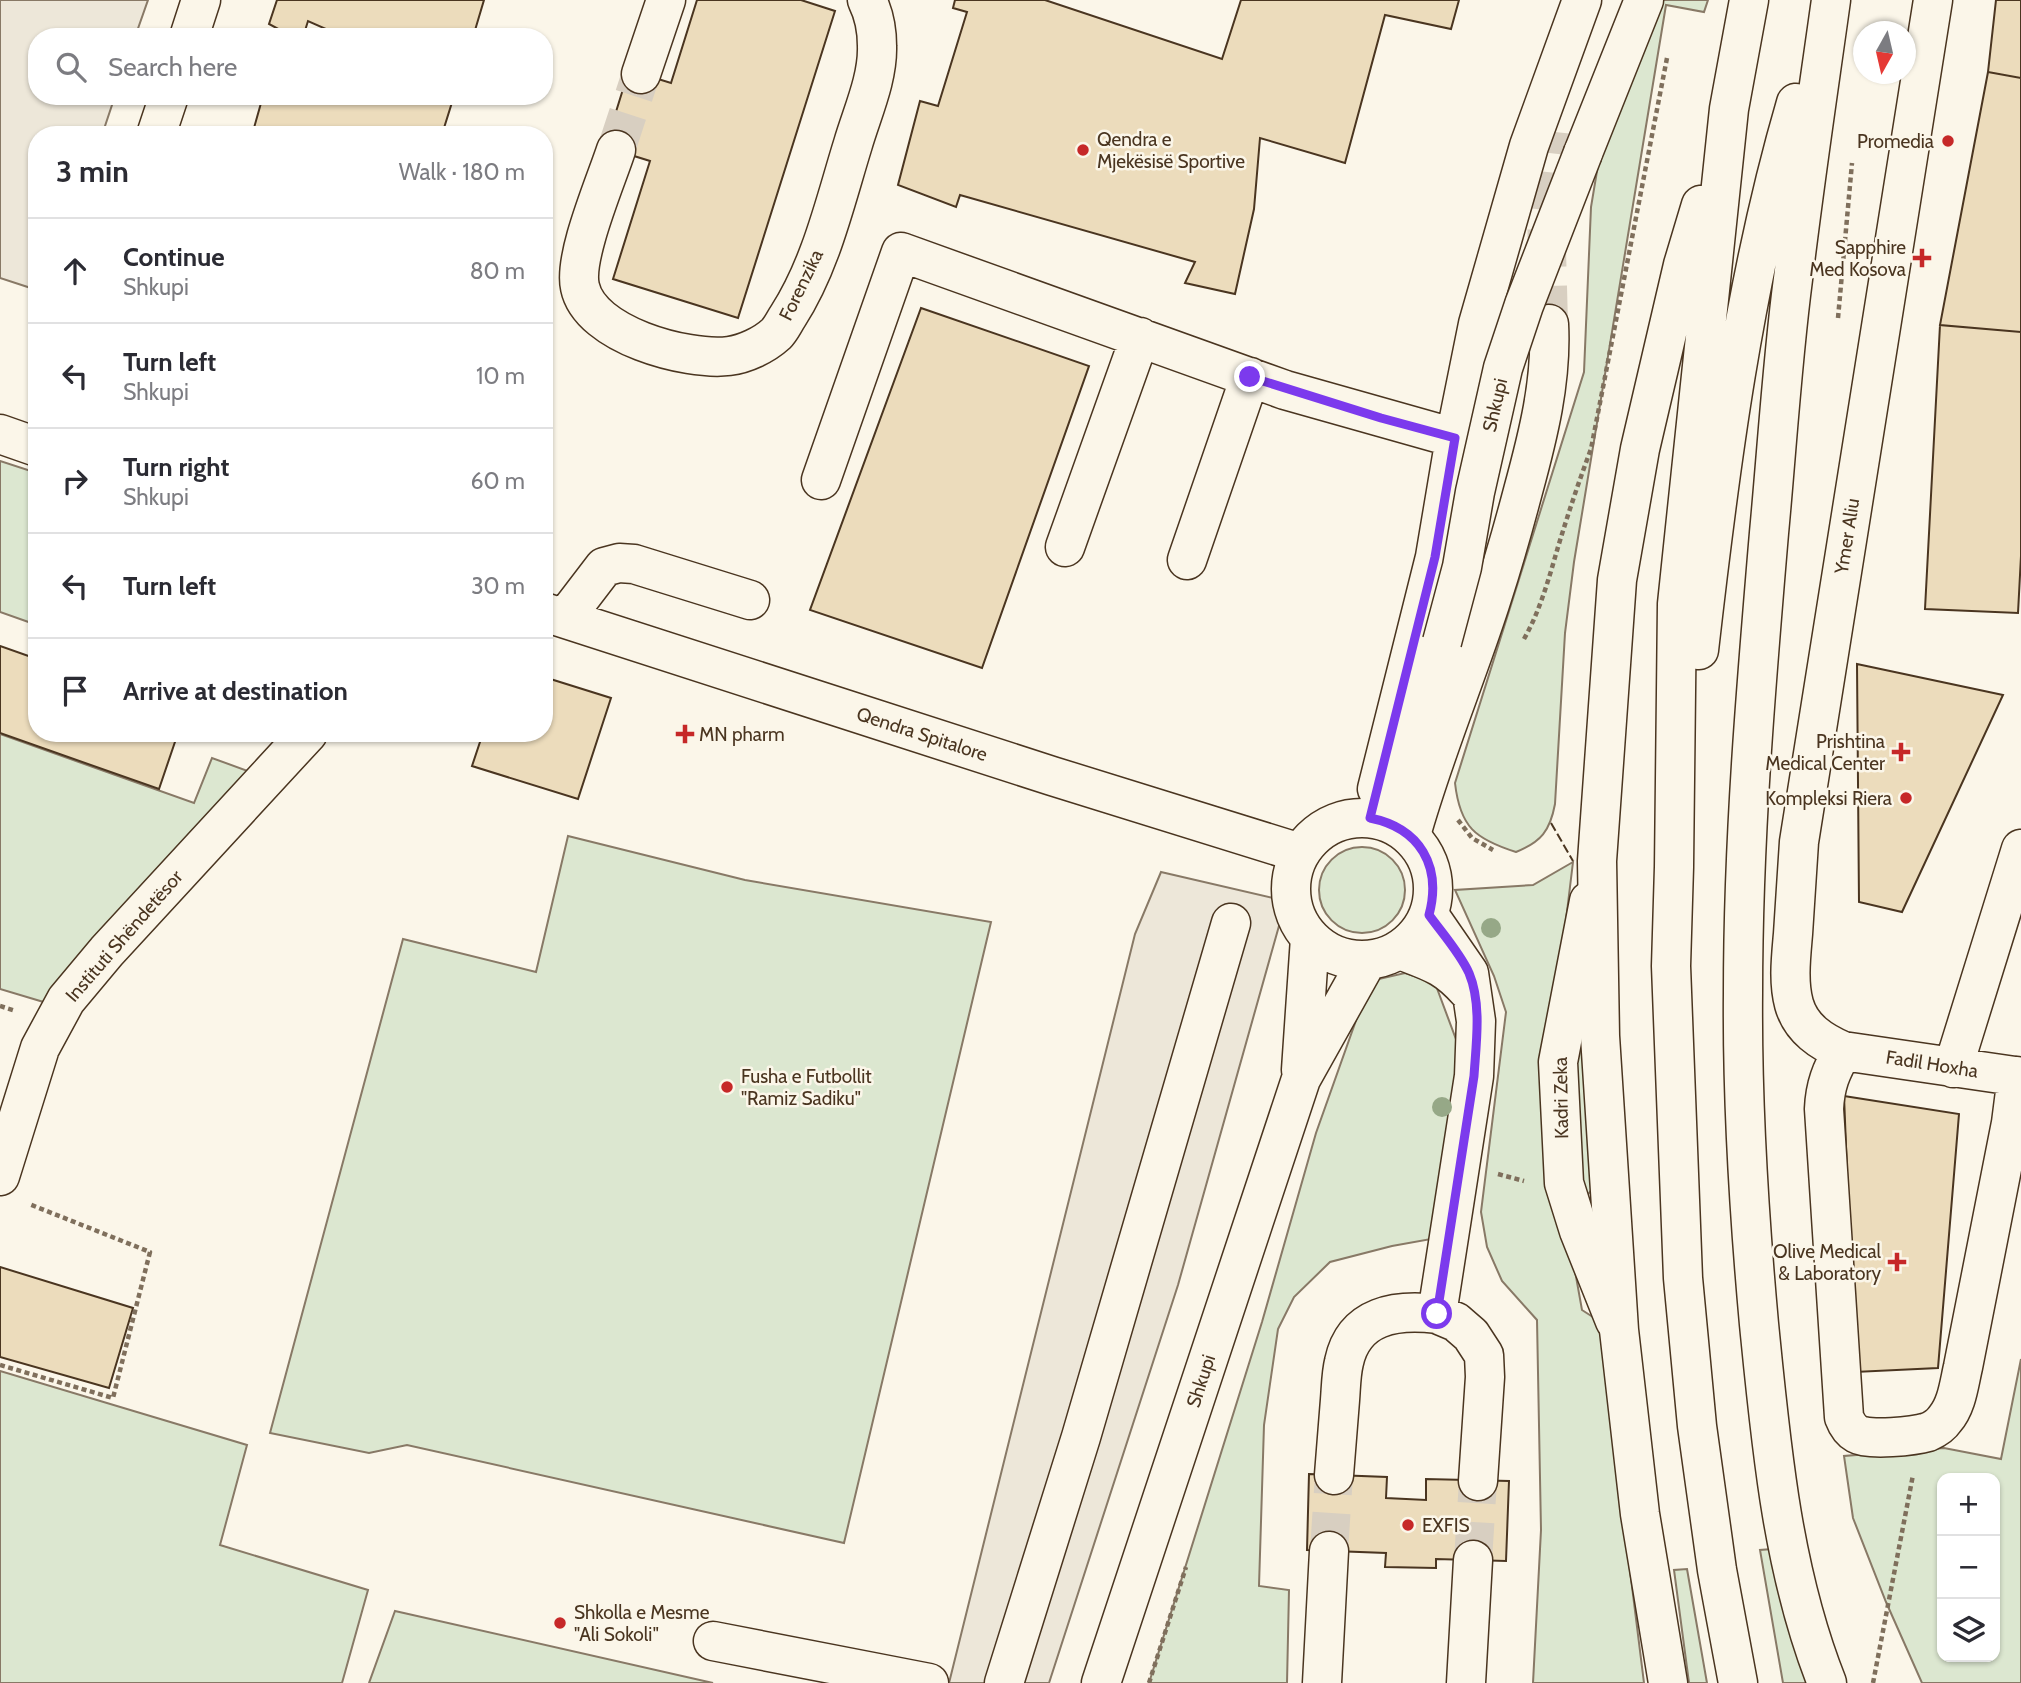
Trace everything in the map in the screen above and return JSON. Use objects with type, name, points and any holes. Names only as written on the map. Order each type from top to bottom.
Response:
[{"type":"main road","points":[[192,28],[201,0]]},
{"type":"main road","points":[[642,74],[666,0]]},
{"type":"main road","name":"Forenzika","points":[[616,150],[579,269],[579,287],[586,304],[615,330],[670,350],[701,356],[730,356],[754,349],[778,333],[795,306],[825,234],[873,78],[877,47],[873,12],[867,0]]},
{"type":"main road","name":"Shkupi","points":[[1388,825],[1462,567],[1475,492],[1503,368],[1524,305],[1569,143],[1578,67],[1607,0]]},
{"type":"main road","name":"Shkupi","points":[[1569,143],[1644,0]]},
{"type":"main road","points":[[1738,1683],[1717,1570],[1701,1452],[1683,1279],[1671,966],[1677,604],[1729,109],[1749,0]]},
{"type":"main road","points":[[1674,867],[1726,435],[1753,277],[1782,153],[1829,0]]},
{"type":"main road","points":[[1827,1683],[1811,1643],[1792,1571],[1768,1409],[1751,1233],[1744,1116],[1743,992],[1751,756],[1769,541],[1792,283],[1829,0]]},
{"type":"main road","name":"Ymer Aliu","points":[[1843,1051],[1820,1041],[1794,1006],[1791,967],[1799,842],[1933,0]]},
{"type":"main road","name":"Shkupi","points":[[1388,825],[1455,438],[1478,324],[1529,146],[1576,8]]},
{"type":"main road","points":[[159,126],[166,105]]},
{"type":"main road","points":[[1668,1683],[1640,1514],[1619,1330],[1600,1036],[1597,861],[1617,580],[1638,462],[1683,265],[1729,109]]},
{"type":"main road","points":[[821,480],[901,252],[1250,377],[1455,438]]},
{"type":"main road","points":[[1388,825],[1423,792],[1491,602],[1537,439],[1551,351],[1549,324]]},
{"type":"main road","points":[[1065,547],[1140,337]]},
{"type":"main road","points":[[1187,560],[1250,377]]},
{"type":"main road","points":[[0,434],[28,444]]},
{"type":"main road","points":[[555,615],[604,567],[619,563],[634,564],[750,600]]},
{"type":"main road","name":"Qendra Spitalore","points":[[555,615],[1052,776],[1300,853]]},
{"type":"main road","name":"Instituti Shëndetësor","points":[[13,1189],[40,1048],[66,1000],[107,951],[300,742]]},
{"type":"main road","points":[[1437,1314],[1474,1076],[1474,998],[1469,974],[1429,915],[1433,892],[1431,870],[1423,852],[1388,825],[1355,818],[1327,826],[1312,839],[1300,853],[1290,888],[1292,906],[1299,923],[1310,938],[1336,956],[1383,955],[1438,964],[1451,972],[1474,998]]},
{"type":"main road","points":[[1953,1068],[2021,849]]},
{"type":"main road","name":"Shkupi","points":[[1301,1079],[1383,955],[1417,935],[1429,915]]},
{"type":"main road","points":[[1004,1683],[1082,1437],[1231,923]]},
{"type":"main road","name":"Shkupi","points":[[1101,1683],[1301,1079],[1310,938]]},
{"type":"main road","points":[[1843,1051],[1825,1088],[1824,1109],[1844,1417],[1849,1429],[1869,1438],[1921,1433],[1937,1427],[1953,1406],[1963,1367],[2019,1077]]},
{"type":"main road","name":"Fadil Hoxha","points":[[1843,1051],[2019,1077]]},
{"type":"main road","points":[[1334,1475],[1343,1362],[1351,1339],[1369,1323],[1391,1313],[1415,1311],[1437,1314],[1456,1322],[1471,1335],[1484,1356],[1478,1480]]},
{"type":"main road","points":[[1322,1683],[1329,1551]]},
{"type":"main road","points":[[1466,1683],[1473,1560]]},
{"type":"main road","points":[[713,1641],[929,1683]]},
{"type":"path","points":[[1614,337],[1667,57]]},
{"type":"path","points":[[1837,328],[1853,162]]},
{"type":"path","points":[[0,1365],[113,1398],[150,1252],[13,1189]]},
{"type":"path","points":[[1873,1683],[1921,1433]]},
{"type":"green space","points":[[1662,0],[1708,0],[1704,12],[1666,5],[1574,562],[1565,633],[1555,804],[1543,834],[1532,844],[1516,852],[1490,842],[1472,829],[1461,811],[1455,783],[1584,372],[1591,207],[1598,165]]},
{"type":"green space","points":[[0,461],[28,470],[28,622],[0,612]]},
{"type":"green space","points":[[0,734],[194,803],[212,758],[256,774],[57,1006],[0,989]]},
{"type":"green space","name":"Fusha e Futbollit \"Ramiz Sadiku\"","points":[[568,836],[745,880],[991,922],[844,1543],[407,1445],[369,1453],[270,1433],[403,939],[536,972]]},
{"type":"green space","points":[[1354,847],[1370,847],[1393,859],[1402,873],[1405,890],[1402,907],[1393,921],[1370,933],[1354,933],[1338,926],[1326,914],[1319,898],[1319,882],[1326,866],[1338,854]]},
{"type":"green space","points":[[1573,862],[1562,953],[1568,1232],[1582,1310],[1599,1321],[1644,1683],[1533,1683],[1541,1530],[1537,1320],[1502,1281],[1487,1247],[1481,1212],[1506,1012],[1494,976],[1455,890],[1533,885]]},
{"type":"green space","points":[[1405,973],[1435,983],[1457,1042],[1461,1123],[1437,1238],[1330,1262],[1294,1297],[1278,1329],[1264,1425],[1259,1586],[1289,1590],[1287,1683],[1149,1683],[1262,1322],[1316,1133],[1370,981]]},
{"type":"green space","points":[[1582,1031],[1592,1189],[1586,1197],[1581,1189],[1573,1036]]},
{"type":"green space","points":[[2021,1359],[2021,1683],[1922,1683],[1853,1518],[1844,1456],[1944,1448],[2001,1459]]},
{"type":"green space","points":[[0,1371],[247,1445],[220,1545],[368,1590],[342,1683],[0,1683]]},
{"type":"green space","points":[[1772,1549],[1814,1683],[1783,1683],[1760,1550]]},
{"type":"green space","points":[[1687,1569],[1707,1683],[1689,1683],[1674,1570]]},
{"type":"green space","points":[[395,1611],[713,1683],[369,1683]]},
{"type":"shaded area","points":[[0,0],[148,0],[138,28],[28,28],[28,105],[112,105],[105,126],[28,126],[28,287],[0,278]]},
{"type":"shaded area","points":[[1161,872],[1286,901],[1178,1285],[1049,1683],[949,1683],[1135,934]]},
{"type":"building","points":[[277,0],[484,0],[476,28],[324,28],[308,21],[306,28],[276,28],[269,24]]},
{"type":"building","points":[[697,0],[801,0],[835,11],[738,318],[613,279],[650,161],[605,147],[629,70],[671,83]]},
{"type":"building","name":"Qendra e Mjekësisë Sportive","points":[[955,0],[1045,0],[1222,59],[1241,0],[1459,0],[1451,29],[1385,15],[1345,163],[1260,138],[1254,209],[1235,294],[1185,283],[1195,262],[960,195],[956,207],[898,185],[920,101],[938,106],[967,12],[953,8]]},
{"type":"building","points":[[1996,0],[2021,0],[2021,78],[1988,72]]},
{"type":"building","points":[[1988,72],[2021,78],[2021,332],[1940,325]]},
{"type":"building","points":[[260,105],[451,105],[445,126],[255,126]]},
{"type":"building","points":[[921,308],[1089,366],[982,668],[810,610]]},
{"type":"building","points":[[1940,325],[2021,332],[2021,556],[2018,613],[1925,609]]},
{"type":"building","points":[[0,646],[28,656],[28,742],[175,742],[159,789],[0,733]]},
{"type":"building","name":"Kompleksi Riera","points":[[1857,664],[2003,695],[1902,912],[1859,902]]},
{"type":"building","points":[[553,680],[611,698],[578,799],[472,766],[480,742],[553,742]]},
{"type":"building","points":[[1844,1096],[1959,1114],[1938,1368],[1855,1372]]},
{"type":"building","points":[[0,1267],[133,1308],[109,1388],[0,1357]]},
{"type":"building","name":"EXFIS","points":[[1309,1474],[1387,1477],[1386,1498],[1426,1500],[1426,1479],[1509,1481],[1506,1561],[1436,1559],[1436,1568],[1385,1567],[1386,1553],[1307,1550]]},
{"type":"tunnel","points":[[616,150],[641,74]]},
{"type":"tunnel","points":[[1549,324],[1546,213],[1555,132]]},
{"type":"tunnel","points":[[1329,1551],[1334,1475]]},
{"type":"tunnel","points":[[1473,1560],[1478,1481]]},
{"type":"fence","points":[[1551,823],[1573,861]]},
{"type":"place","name":"Promedia","points":[[1948,141]]},
{"type":"place","name":"Qendra e Mjekësisë Sportive","points":[[1083,150]]},
{"type":"place","name":"Sapphire Med Kosova","points":[[1922,258]]},
{"type":"place","name":"MN pharm","points":[[685,734]]},
{"type":"place","name":"Prishtina Medical Center","points":[[1901,752]]},
{"type":"place","name":"Kompleksi Riera","points":[[1906,798]]},
{"type":"place","name":"Fusha e Futbollit \"Ramiz Sadiku\"","points":[[727,1087]]},
{"type":"place","name":"Olive Medical & Laboratory","points":[[1897,1262]]},
{"type":"place","name":"EXFIS","points":[[1408,1525]]},
{"type":"place","name":"Shkolla e Mesme \"Ali Sokoli\"","points":[[560,1623]]},
{"type":"route","points":[[1250,377],[1285,390],[1455,438],[1435,557],[1370,818],[1383,821],[1411,835],[1423,852],[1431,870],[1433,885],[1429,915],[1469,974],[1474,998],[1474,1076],[1437,1314]]}]
